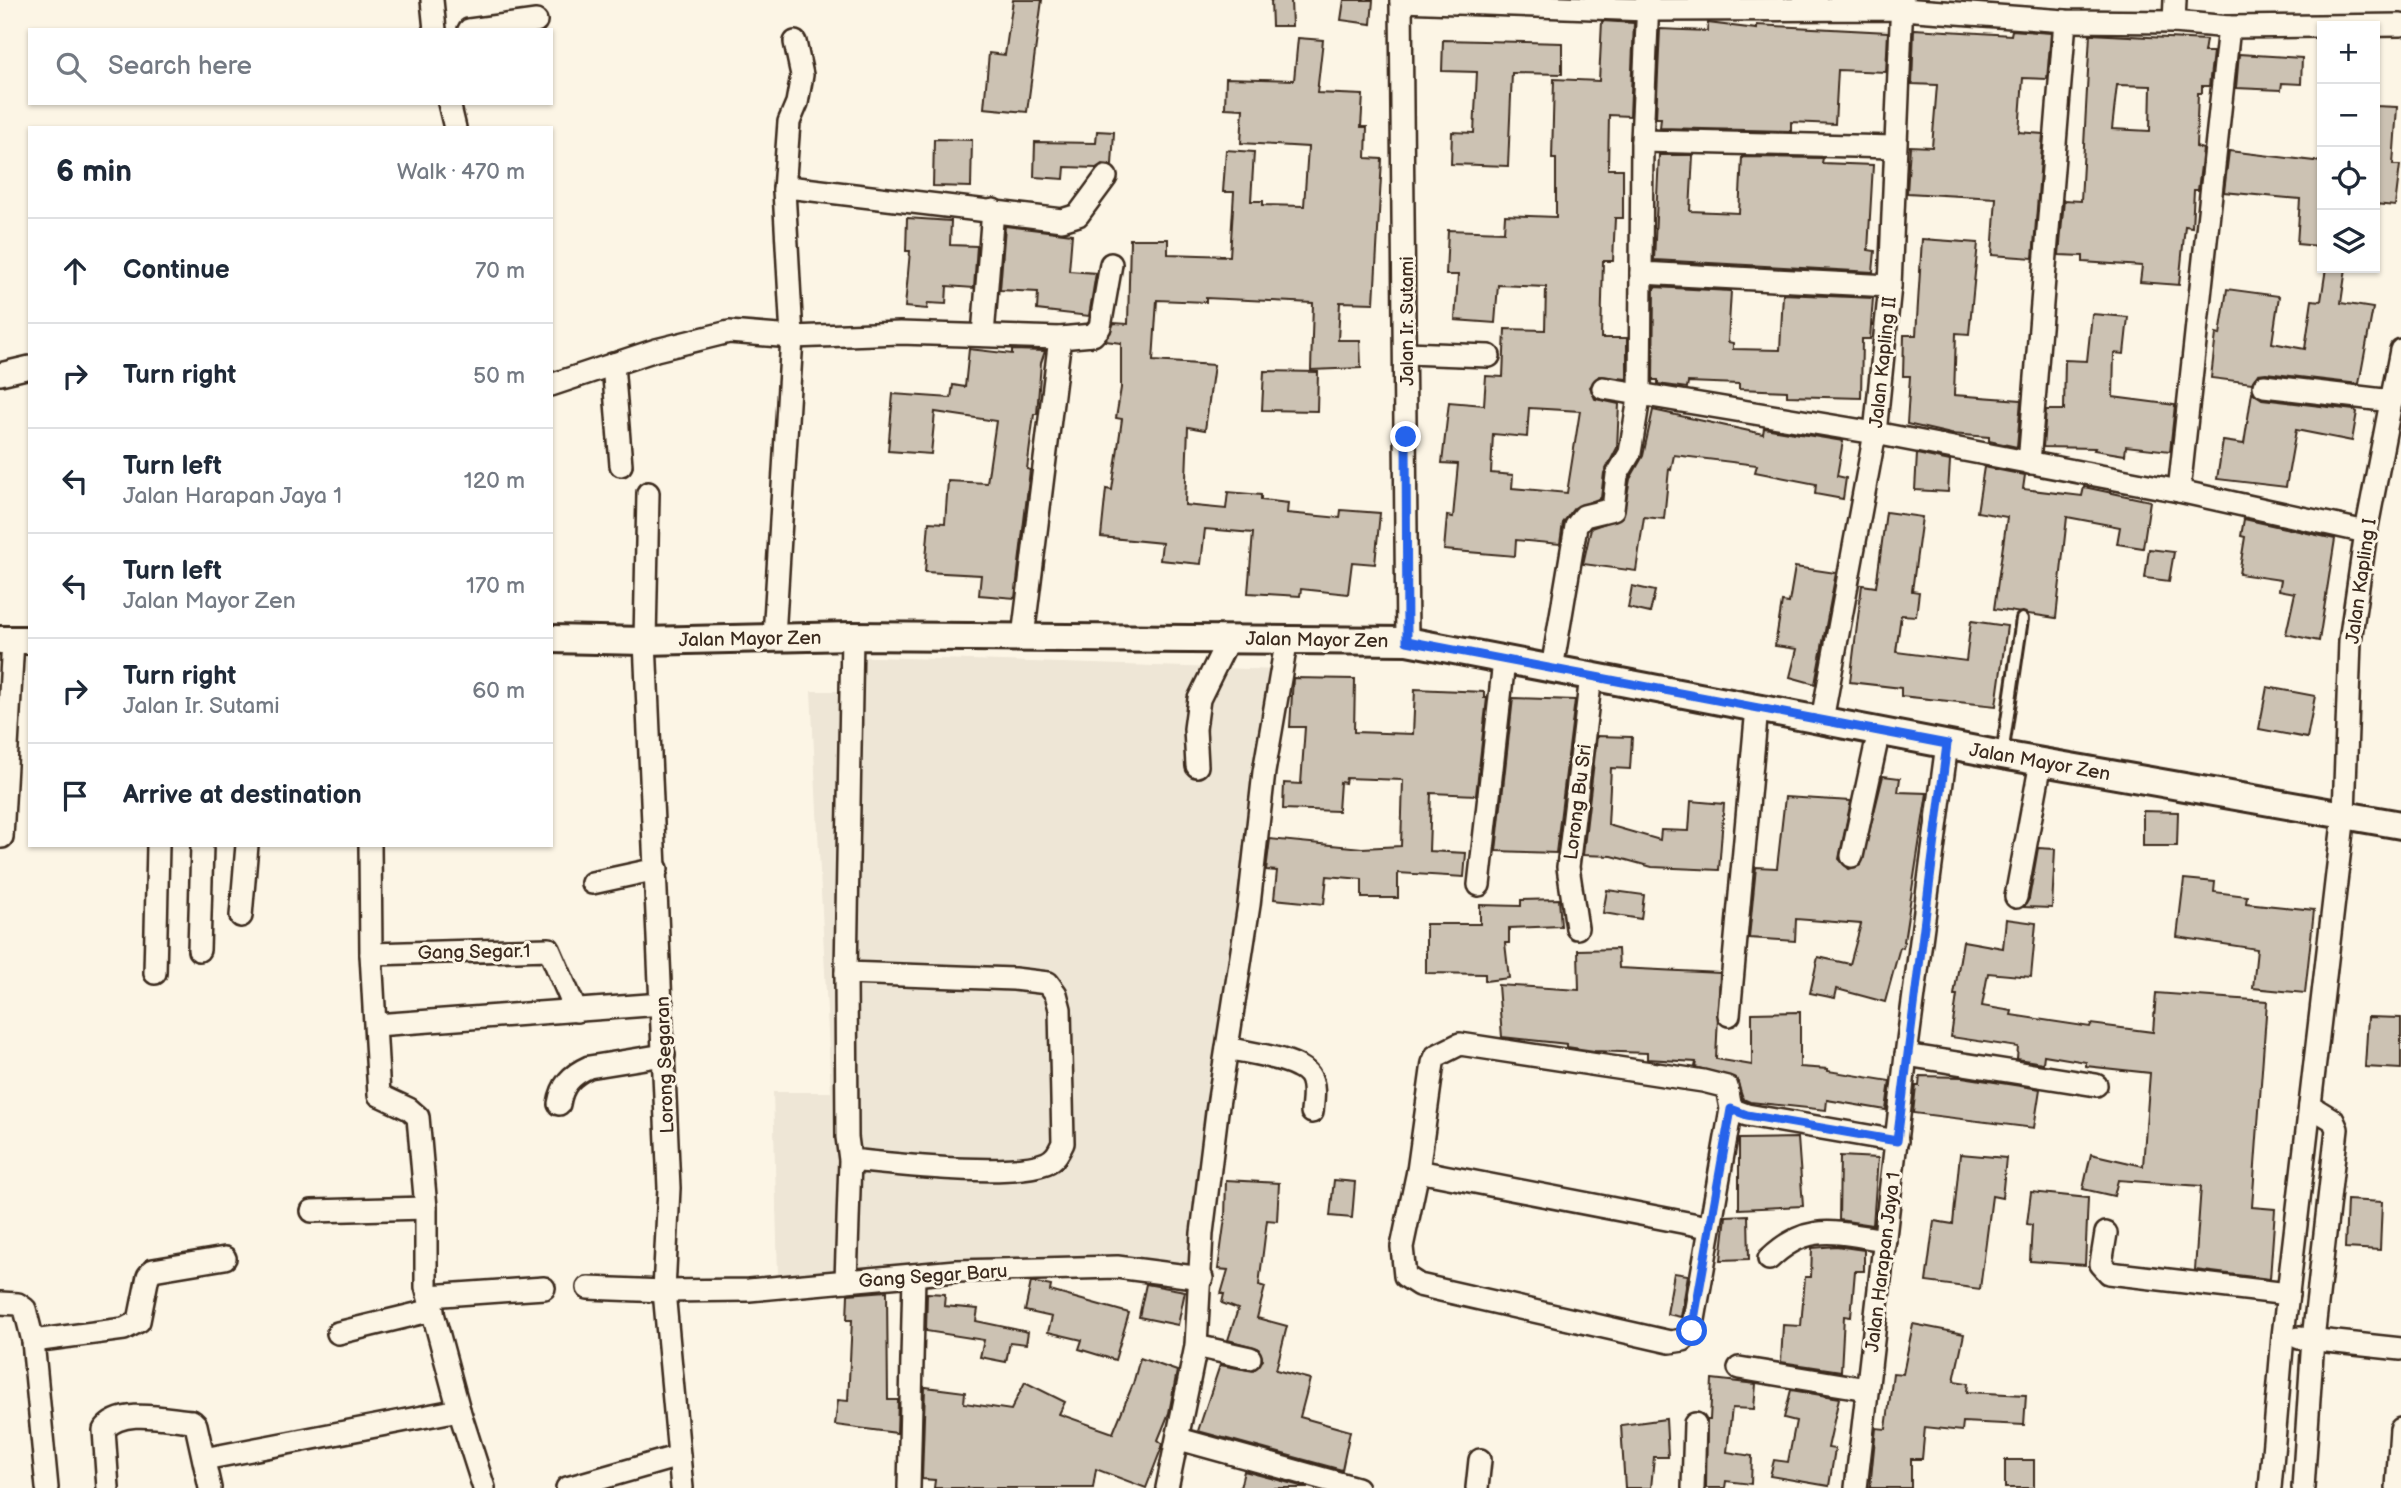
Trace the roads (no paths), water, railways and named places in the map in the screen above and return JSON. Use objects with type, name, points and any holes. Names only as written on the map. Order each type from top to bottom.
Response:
[{"type":"street","points":[[432,0],[435,28]]},
{"type":"street","points":[[2174,22],[2175,0]]},
{"type":"street","points":[[1401,1],[1902,5],[2065,21],[2174,22],[2229,27],[2401,25]]},
{"type":"street","name":"Jalan Ir. Sutami","points":[[1401,1],[1407,641]]},
{"type":"street","points":[[1552,669],[1576,526],[1584,516],[1613,509],[1617,475],[1630,453],[1640,392],[1642,141],[1648,5]]},
{"type":"street","name":"Jalan Kapling II","points":[[1822,720],[1875,433],[1890,286],[1902,5]]},
{"type":"street","points":[[484,28],[536,21]]},
{"type":"street","points":[[2029,463],[2065,21]]},
{"type":"street","points":[[2179,491],[2229,27]]},
{"type":"street","points":[[775,637],[792,337],[784,190],[789,122],[797,103],[802,75],[795,42]]},
{"type":"street","points":[[449,105],[454,126]]},
{"type":"street","points":[[1642,141],[1894,147]]},
{"type":"street","points":[[784,190],[796,188],[1071,219],[1106,177]]},
{"type":"street","points":[[983,335],[993,210]]},
{"type":"street","points":[[553,384],[613,364],[729,332],[792,337],[900,333],[1060,338],[1093,335],[1100,327],[1111,264]]},
{"type":"street","points":[[1641,273],[1890,286]]},
{"type":"street","points":[[1023,637],[1060,338]]},
{"type":"street","name":"Jalan Kapling I","points":[[2270,1488],[2283,1336],[2344,814],[2350,640],[2366,532],[2401,350]]},
{"type":"street","points":[[1406,353],[1489,356]]},
{"type":"street","points":[[613,364],[621,465]]},
{"type":"street","points":[[0,374],[28,367]]},
{"type":"street","points":[[2264,386],[2392,401]]},
{"type":"street","points":[[1604,388],[1875,433],[2179,491],[2366,532]]},
{"type":"street","name":"Lorong Segaran","points":[[648,493],[645,641],[669,1188],[664,1292],[682,1488]]},
{"type":"street","points":[[846,1281],[850,1160],[847,1137],[846,973],[852,636]]},
{"type":"street","name":"Jalan Mayor Zen","points":[[553,639],[645,641],[852,636],[1407,641],[2003,755],[2401,825]]},
{"type":"street","points":[[1197,766],[1195,729],[1199,699],[1229,638]]},
{"type":"street","points":[[1167,1488],[1196,1346],[1202,1278],[1202,1233],[1249,905],[1264,772],[1287,638]]},
{"type":"street","points":[[2,837],[14,640]]},
{"type":"street","points":[[1479,885],[1504,661]]},
{"type":"street","name":"Lorong Bu Sri","points":[[1577,928],[1569,867],[1591,676]]},
{"type":"street","points":[[1729,1015],[1757,708]]},
{"type":"street","points":[[1852,856],[1878,731]]},
{"type":"street","name":"Jalan Harapan Jaya 1","points":[[1856,1488],[1906,1055],[1947,744]]},
{"type":"street","points":[[2016,897],[2041,762]]},
{"type":"street","points":[[155,973],[158,847]]},
{"type":"street","points":[[199,950],[202,847]]},
{"type":"street","points":[[241,916],[247,847]]},
{"type":"street","points":[[370,847],[371,954],[379,1095],[409,1109],[418,1118],[431,1303],[458,1410],[484,1488]]},
{"type":"street","points":[[592,883],[657,869]]},
{"type":"street","name":"Gang Segar.1","points":[[371,954],[549,949],[576,1011]]},
{"type":"street","points":[[846,973],[1014,979],[1048,983],[1056,994],[1061,1022],[1063,1143],[1057,1155],[1046,1163],[1004,1169],[899,1165],[850,1160]]},
{"type":"street","points":[[376,1025],[662,1004]]},
{"type":"street","points":[[1460,1044],[1703,1081],[1727,1087],[1731,1109],[1708,1227],[1692,1331],[1683,1340],[1670,1342],[1419,1285],[1405,1276],[1402,1247],[1418,1171],[1433,1063],[1436,1056],[1460,1044]]},
{"type":"street","points":[[1227,1048],[1301,1067],[1310,1076],[1313,1087],[1312,1112]]},
{"type":"street","points":[[559,1104],[561,1092],[578,1072],[589,1067],[664,1055]]},
{"type":"street","points":[[1906,1055],[2096,1085]]},
{"type":"street","points":[[2303,1488],[2313,1339],[2337,1129],[2333,1120],[2310,1106]]},
{"type":"street","points":[[1731,1109],[1747,1115],[1897,1141]]},
{"type":"street","points":[[1418,1171],[1708,1227]]},
{"type":"street","points":[[312,1210],[426,1208]]},
{"type":"street","points":[[1769,1259],[1795,1238],[1813,1232],[1885,1240]]},
{"type":"street","points":[[2106,1233],[2101,1264],[2109,1273],[2288,1294]]},
{"type":"street","points":[[33,1341],[124,1329],[139,1321],[148,1276],[153,1270],[225,1258]]},
{"type":"street","name":"Gang Segar Baru","points":[[588,1288],[664,1292],[749,1290],[914,1275],[1117,1267],[1202,1278]]},
{"type":"street","points":[[909,1488],[914,1275]]},
{"type":"street","points":[[338,1333],[431,1303],[544,1289]]},
{"type":"street","points":[[0,1303],[18,1304],[25,1309],[33,1341],[47,1488]]},
{"type":"street","points":[[2283,1336],[2401,1349]]},
{"type":"street","points":[[1196,1346],[1250,1358]]},
{"type":"street","points":[[1739,1367],[1867,1389]]},
{"type":"street","points":[[204,1459],[458,1410]]},
{"type":"street","points":[[102,1487],[104,1430],[111,1421],[124,1417],[192,1421],[196,1426],[210,1488]]},
{"type":"street","points":[[1693,1488],[1695,1424]]},
{"type":"street","points":[[2398,1488],[2401,1429]]},
{"type":"street","points":[[1179,1439],[1357,1488]]},
{"type":"street","points":[[574,1487],[679,1456]]},
{"type":"street","points":[[1477,1488],[1480,1460]]},
{"type":"lane","points":[[2003,755],[2022,619]]}]
